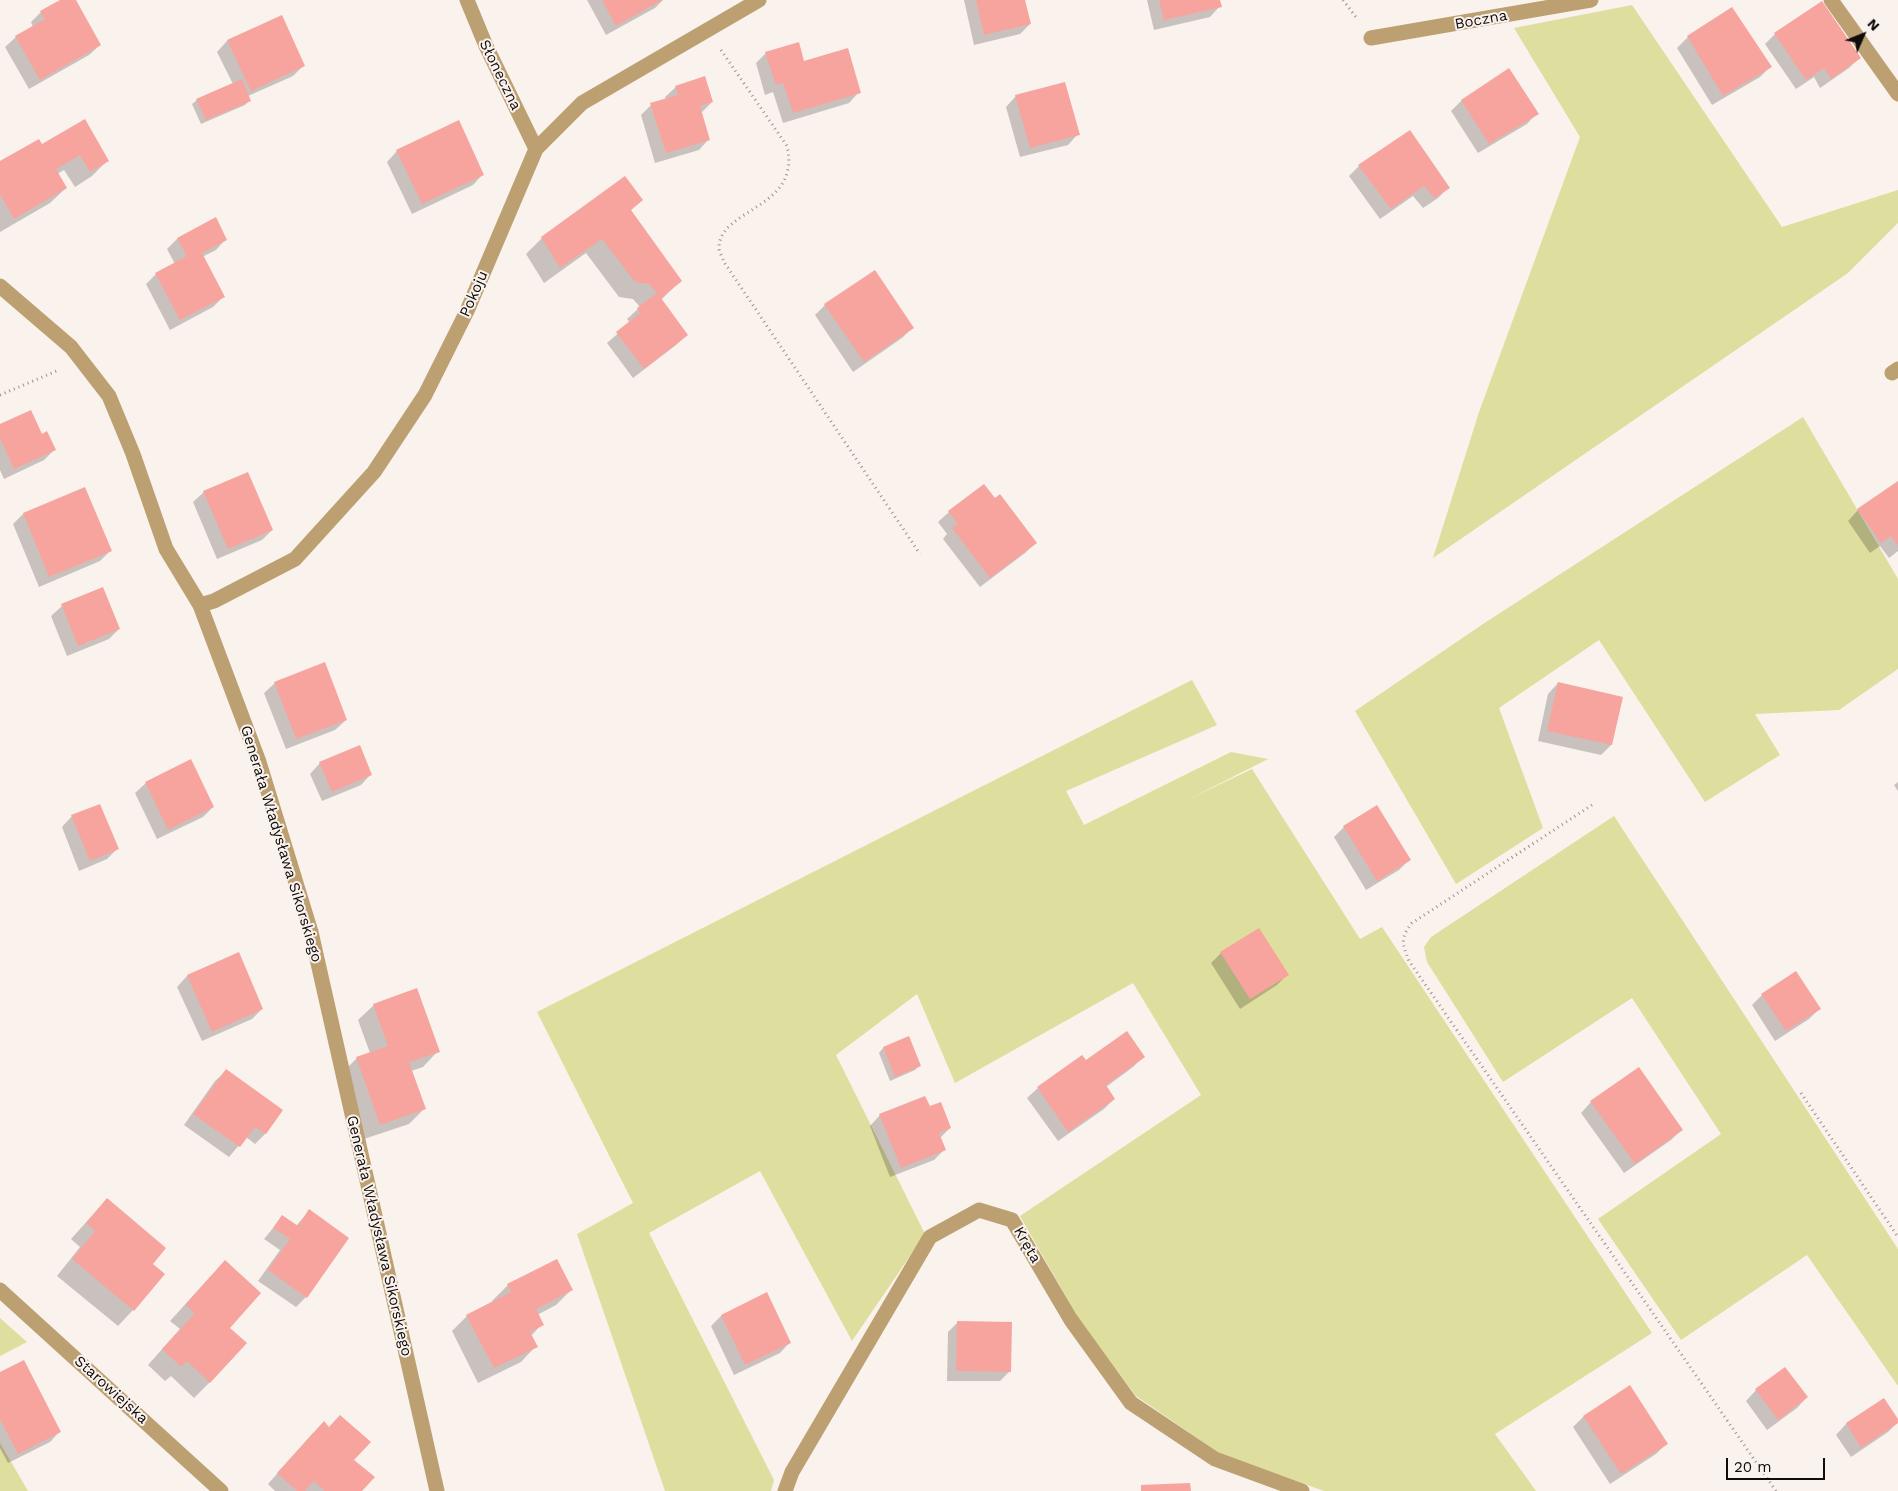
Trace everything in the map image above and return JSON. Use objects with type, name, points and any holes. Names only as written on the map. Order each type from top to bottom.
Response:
[{"type":"street","name":"Słoneczna","points":[[467,0],[486,46],[536,149]]},
{"type":"street","name":"Pokoju","points":[[200,606],[214,601],[295,559],[374,472],[424,395],[467,311],[536,149],[582,103],[759,0]]},
{"type":"street","name":"Boczna","points":[[1371,38],[1591,0]]},
{"type":"street","points":[[1831,0],[1898,94]]},
{"type":"street","name":"Generała Władysława Sikorskiego","points":[[0,286],[71,347],[109,396],[133,454],[166,549],[200,606],[259,762],[310,932],[437,1491]]},
{"type":"street","name":"Kręta","points":[[785,1491],[792,1472],[930,1237],[979,1210],[1012,1220],[1071,1320],[1131,1403],[1215,1459],[1302,1491]]},
{"type":"street","name":"Starowiejska","points":[[0,1290],[222,1491]]},
{"type":"path","points":[[708,30],[787,146],[790,159],[788,175],[778,190],[730,226],[722,235],[719,249],[730,270],[920,554]]},
{"type":"path","points":[[0,395],[82,360]]},
{"type":"path","points":[[1592,805],[1412,923],[1404,933],[1403,945],[1414,969],[1776,1491]]},
{"type":"path","points":[[1801,1093],[1898,1237]]},
{"type":"green space","points":[[1632,5],[1782,227],[1898,190],[1898,223],[1848,273],[1433,558],[1479,412],[1580,137],[1514,28]]},
{"type":"green space","points":[[1803,417],[1898,579],[1898,669],[1839,710],[1755,714],[1780,755],[1705,802],[1599,640],[1499,708],[1543,828],[1456,884],[1355,711],[1483,624]]},
{"type":"green space","points":[[1192,680],[1217,725],[1066,791],[1084,825],[1231,752],[1268,759],[1187,800],[1252,769],[1360,939],[1382,927],[1652,1333],[1495,1434],[1536,1491],[1324,1491],[1221,1454],[1136,1396],[1080,1321],[1020,1216],[1201,1095],[1133,983],[955,1083],[917,994],[836,1055],[925,1234],[852,1341],[760,1171],[649,1233],[774,1480],[771,1491],[665,1491],[577,1234],[633,1203],[537,1012]]},
{"type":"green space","points":[[1614,816],[1898,1249],[1898,1386],[1807,1255],[1681,1340],[1598,1219],[1721,1134],[1632,998],[1503,1082],[1427,962],[1424,947],[1431,937]]},
{"type":"green space","points":[[0,1318],[27,1342],[0,1356]]},
{"type":"green space","points":[[0,1443],[28,1491],[0,1491]]},
{"type":"building","points":[[60,0],[76,0],[101,45],[40,80],[15,36],[45,19],[40,11]]},
{"type":"building","points":[[602,0],[662,0],[616,26]]},
{"type":"building","points":[[976,0],[1025,0],[1031,24],[984,35]]},
{"type":"building","points":[[1159,0],[1220,0],[1222,7],[1164,20]]},
{"type":"building","points":[[1822,1],[1861,58],[1831,79],[1824,68],[1806,80],[1774,33]]},
{"type":"building","points":[[1732,7],[1772,67],[1723,96],[1687,36]]},
{"type":"building","points":[[282,15],[305,66],[251,91],[227,40]]},
{"type":"building","points":[[799,42],[804,61],[848,48],[861,93],[793,113],[783,83],[776,85],[765,52]]},
{"type":"building","points":[[1509,68],[1539,114],[1489,144],[1461,100]]},
{"type":"building","points":[[705,76],[713,102],[700,106],[710,140],[666,153],[650,103],[678,95],[675,86]]},
{"type":"building","points":[[242,79],[251,101],[206,120],[196,99]]},
{"type":"building","points":[[1065,82],[1080,135],[1030,148],[1015,95]]},
{"type":"building","points":[[85,119],[109,161],[90,172],[80,155],[56,169],[67,188],[14,219],[0,194],[0,161],[39,139],[42,144]]},
{"type":"building","points":[[459,120],[484,175],[422,204],[396,150]]},
{"type":"building","points":[[1410,130],[1450,188],[1434,198],[1424,186],[1391,209],[1358,165]]},
{"type":"building","points":[[625,176],[643,200],[631,210],[682,281],[661,298],[688,335],[644,369],[616,332],[640,313],[637,308],[657,293],[649,284],[635,282],[602,239],[560,268],[541,237]]},
{"type":"building","points":[[216,217],[227,240],[202,253],[225,297],[180,320],[155,273],[187,256],[177,238]]},
{"type":"building","points":[[875,270],[914,328],[864,362],[824,304]]},
{"type":"building","points":[[31,410],[42,434],[47,431],[56,450],[14,469],[0,438],[0,424]]},
{"type":"building","points":[[248,472],[273,530],[228,549],[203,491]]},
{"type":"building","points":[[1898,481],[1898,546],[1891,536],[1881,543],[1857,509]]},
{"type":"building","points":[[984,484],[995,498],[1000,494],[1037,543],[990,578],[952,528],[958,524],[948,511]]},
{"type":"building","points":[[85,487],[112,551],[49,577],[23,513]]},
{"type":"building","points":[[103,587],[120,629],[78,646],[61,604]]},
{"type":"building","points":[[325,662],[347,720],[296,739],[274,682]]},
{"type":"building","points":[[1558,682],[1623,697],[1612,745],[1547,731]]},
{"type":"building","points":[[360,745],[372,775],[332,792],[319,762]]},
{"type":"building","points":[[191,759],[214,807],[168,830],[145,782]]},
{"type":"building","points":[[100,804],[119,849],[90,861],[71,815]]},
{"type":"building","points":[[1377,805],[1411,860],[1377,881],[1343,826]]},
{"type":"building","points":[[1259,928],[1289,975],[1250,999],[1220,952]]},
{"type":"building","points":[[239,952],[263,1009],[212,1032],[187,975]]},
{"type":"building","points":[[1796,971],[1821,1009],[1786,1031],[1761,994]]},
{"type":"building","points":[[417,988],[440,1052],[409,1062],[426,1109],[380,1125],[356,1057],[388,1046],[373,1004]]},
{"type":"building","points":[[1127,1031],[1145,1057],[1106,1085],[1115,1099],[1068,1132],[1037,1087],[1082,1055],[1086,1060]]},
{"type":"building","points":[[909,1036],[921,1066],[895,1077],[883,1047]]},
{"type":"building","points":[[1639,1067],[1683,1130],[1635,1164],[1590,1101]]},
{"type":"building","points":[[226,1069],[283,1110],[266,1134],[255,1127],[240,1147],[193,1114]]},
{"type":"building","points":[[925,1096],[930,1106],[941,1102],[951,1128],[939,1133],[946,1150],[901,1168],[879,1114]]},
{"type":"building","points":[[107,1198],[166,1248],[153,1264],[165,1274],[134,1311],[72,1259],[95,1231],[86,1223]]},
{"type":"building","points":[[309,1209],[349,1238],[307,1298],[268,1270],[290,1239],[273,1228],[282,1215],[298,1226]]},
{"type":"building","points":[[557,1259],[573,1290],[536,1309],[544,1325],[530,1332],[538,1347],[494,1368],[466,1315],[511,1292],[507,1284]]},
{"type":"building","points":[[225,1260],[261,1293],[230,1328],[247,1343],[210,1383],[187,1361],[181,1367],[162,1349],[195,1313],[185,1305]]},
{"type":"building","points":[[767,1292],[791,1343],[745,1365],[721,1315]]},
{"type":"building","points":[[957,1321],[1012,1322],[1011,1372],[956,1371]]},
{"type":"building","points":[[24,1360],[61,1432],[18,1454],[0,1419],[0,1372]]},
{"type":"building","points":[[1785,1367],[1808,1397],[1778,1420],[1755,1389]]},
{"type":"building","points":[[1630,1385],[1668,1444],[1621,1474],[1583,1416]]},
{"type":"building","points":[[1884,1398],[1898,1419],[1898,1423],[1861,1448],[1846,1423]]},
{"type":"building","points":[[340,1415],[371,1442],[354,1460],[375,1477],[362,1491],[323,1491],[314,1481],[305,1491],[297,1491],[277,1473],[324,1421],[329,1427]]},
{"type":"building","points":[[1190,1483],[1191,1491],[1141,1491],[1141,1485]]}]
